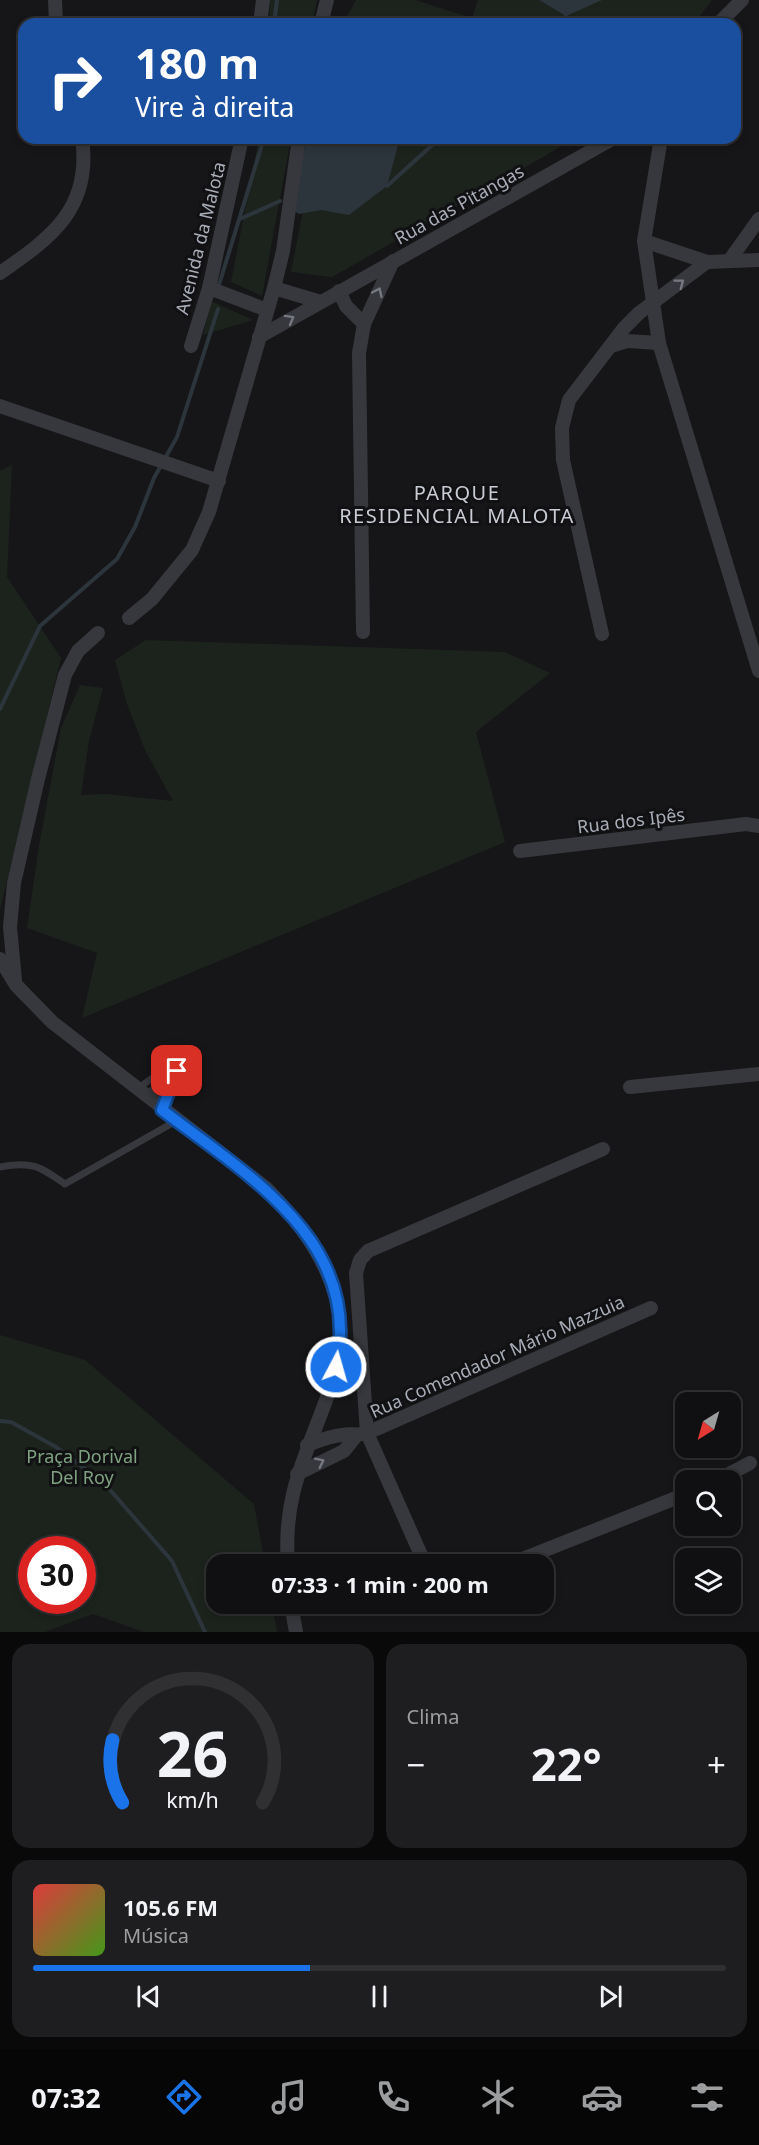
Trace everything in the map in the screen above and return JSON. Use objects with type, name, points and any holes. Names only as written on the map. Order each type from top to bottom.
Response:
[{"type":"street","points":[[55,0],[56,18]]},
{"type":"street","points":[[261,18],[263,0]]},
{"type":"street","points":[[322,18],[327,0]]},
{"type":"street","points":[[724,18],[742,0]]},
{"type":"street","points":[[0,273],[45,242],[61,226],[80,187],[84,165],[82,144]]},
{"type":"street","name":"Avenida da Malota","points":[[191,346],[209,288],[241,144]]},
{"type":"street","points":[[129,618],[152,599],[192,549],[209,512],[283,251],[298,144]]},
{"type":"street","name":"Rua das Pitangas","points":[[259,337],[604,144]]},
{"type":"street","points":[[660,144],[644,241],[659,343],[757,654],[759,671]]},
{"type":"street","points":[[729,261],[759,219]]},
{"type":"street","points":[[644,241],[707,262],[759,260]]},
{"type":"street","points":[[363,632],[359,353],[364,324],[393,261]]},
{"type":"street","points":[[602,634],[563,460],[562,428],[569,400],[624,328],[707,262]]},
{"type":"street","points":[[209,288],[267,310]]},
{"type":"street","points":[[274,288],[321,302]]},
{"type":"street","points":[[339,291],[346,306],[364,324]]},
{"type":"street","points":[[611,346],[627,341],[659,343]]},
{"type":"street","points":[[0,406],[219,481]]},
{"type":"street","points":[[16,985],[10,927],[14,883],[65,675],[78,651],[98,633]]},
{"type":"street","name":"Rua dos Ipês","points":[[520,851],[753,825],[759,814]]},
{"type":"street","points":[[0,959],[16,985],[52,1022],[176,1121],[266,1188],[289,1211],[308,1236],[329,1275],[337,1299],[339,1355],[333,1379],[297,1474],[287,1525],[288,1554]]},
{"type":"street","points":[[630,1086],[759,1074]]},
{"type":"street","points":[[420,1554],[362,1435],[356,1274],[360,1260],[368,1251],[603,1149]]},
{"type":"street","name":"Rua Comendador Mário Mazzuia","points":[[297,1474],[344,1451],[362,1435],[651,1308]]},
{"type":"street","name":"Rua Comendador Mário Mazzuia","points":[[307,1445],[346,1434],[362,1435]]},
{"type":"street","points":[[737,1470],[750,1463]]},
{"type":"street","points":[[535,1554],[675,1498]]},
{"type":"street","points":[[293,1614],[296,1632]]},
{"type":"lane","points":[[141,1093],[177,1071],[162,1110]]},
{"type":"lane","points":[[0,1167],[23,1163],[36,1165],[65,1184],[176,1121]]},
{"type":"green space","points":[[270,0],[317,0],[313,18],[269,18]]},
{"type":"green space","points":[[356,0],[415,0],[472,18],[346,18]]},
{"type":"green space","points":[[478,0],[712,0],[698,18],[472,18]]},
{"type":"green space","points":[[258,144],[290,144],[262,296],[231,282]]},
{"type":"green space","points":[[316,144],[565,144],[332,277],[291,272]]},
{"type":"green space","points":[[211,301],[253,320],[203,335]]},
{"type":"green space","points":[[12,465],[7,577],[61,658],[0,910],[0,471]]},
{"type":"green space","points":[[146,640],[505,652],[550,673],[476,732],[505,842],[82,1018],[97,953],[27,928],[39,846],[61,728],[80,685],[103,688],[89,741],[81,795],[106,794],[173,801],[145,750],[127,704],[115,660]]},
{"type":"green space","name":"Praça Dorival Del Roy","points":[[0,1335],[85,1360],[254,1504],[263,1554],[206,1554],[206,1614],[274,1614],[277,1632],[144,1632],[93,1614],[45,1632],[0,1632]]},
{"type":"shaded area","points":[[539,0],[602,0],[566,16]]},
{"type":"shaded area","points":[[306,144],[398,144],[387,186],[349,215],[321,210],[299,214],[294,211],[294,195]]},
{"type":"waterway","points":[[275,18],[277,0]]},
{"type":"waterway","points":[[219,285],[262,144]]},
{"type":"waterway","points":[[387,186],[433,144]]},
{"type":"waterway","points":[[240,219],[280,201]]},
{"type":"waterway","points":[[0,709],[40,626],[117,559],[135,527],[154,478],[177,437],[218,309]]},
{"type":"waterway","points":[[0,1421],[11,1422],[56,1447],[104,1483],[172,1561],[205,1632]]},
{"type":"district","name":"PARQUE RESIDENCIAL MALOTA","points":[[457,504]]},
{"type":"route","points":[[177,1071],[162,1110],[266,1188],[289,1211],[320,1256],[337,1299],[340,1327],[336,1367]]}]
